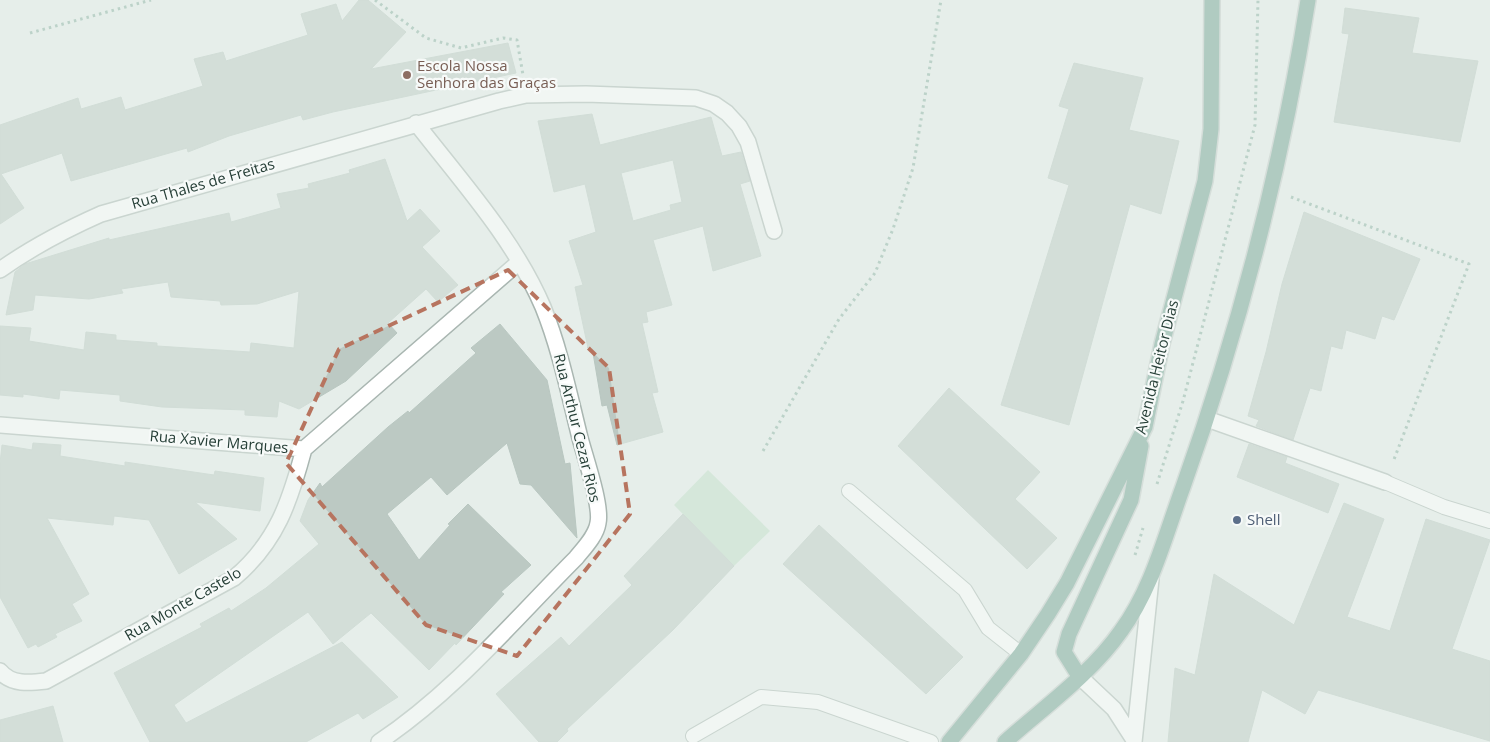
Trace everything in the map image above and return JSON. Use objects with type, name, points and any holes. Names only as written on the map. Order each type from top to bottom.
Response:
[{"type":"main road","name":"Avenida Heitor Dias","points":[[950,742],[1020,654],[1067,583],[1145,427],[1162,344],[1205,181],[1211,129],[1212,0]]},
{"type":"main road","points":[[1005,742],[1079,676],[1120,632],[1136,608],[1152,575],[1207,419],[1240,311],[1299,60],[1308,0]]},
{"type":"main road","points":[[1079,676],[1064,652],[1069,634],[1130,500],[1145,427]]},
{"type":"street","name":"Rua Thales de Freitas","points":[[0,270],[25,252],[65,230],[101,214],[416,123],[526,95],[586,94],[696,98],[714,104],[727,113],[739,126],[748,142],[774,231]]},
{"type":"street","name":"Rua Arthur Cezar Rios","points":[[379,742],[407,723],[464,671],[576,558],[591,539],[598,523],[594,495],[558,352],[542,306],[519,262],[498,230],[416,123]]},
{"type":"street","name":"Rua Xavier Marques","points":[[0,425],[304,449],[519,262]]},
{"type":"street","points":[[1207,419],[1385,482]]},
{"type":"street","name":"Rua Monte Castelo","points":[[0,671],[14,681],[28,684],[46,681],[234,578],[249,565],[279,524],[290,500],[304,449]]},
{"type":"street","points":[[1134,741],[1152,575]]},
{"type":"street","points":[[1079,676],[1114,709],[1134,741]]},
{"type":"lane","points":[[1385,482],[1444,507],[1490,521]]},
{"type":"lane","points":[[849,491],[965,590],[988,628],[1020,654]]},
{"type":"lane","points":[[693,736],[762,697],[818,702],[931,742]]},
{"type":"path","points":[[30,33],[151,0]]},
{"type":"path","points":[[375,0],[426,38],[462,48],[502,38],[517,40],[526,95]]},
{"type":"path","points":[[763,451],[840,319],[875,273],[893,229],[913,168],[941,0]]},
{"type":"path","points":[[1270,189],[1470,264],[1385,482]]},
{"type":"highlighted area","points":[[508,270],[609,368],[630,514],[517,656],[426,625],[286,463],[339,349]]},
{"type":"green space","points":[[708,470],[770,531],[734,566],[674,505]]},
{"type":"building","points":[[359,0],[368,0],[406,32],[371,69],[508,43],[516,73],[303,120],[301,115],[229,136],[188,152],[187,148],[71,181],[62,153],[1,174],[24,208],[0,224],[0,125],[78,98],[81,109],[121,97],[125,110],[203,86],[194,59],[223,52],[226,61],[308,35],[301,14],[336,4],[342,21]]},
{"type":"building","points":[[1345,8],[1419,18],[1412,53],[1478,61],[1460,142],[1334,122],[1349,34],[1342,33]]},
{"type":"building","points":[[1074,63],[1143,78],[1129,130],[1179,141],[1161,214],[1130,204],[1069,425],[1001,405],[1069,185],[1048,178],[1069,109],[1059,106]]},
{"type":"building","points":[[592,114],[600,145],[711,117],[722,156],[741,152],[750,181],[740,184],[761,256],[713,271],[703,226],[653,240],[672,305],[646,312],[648,322],[642,323],[658,392],[652,393],[663,432],[617,445],[607,405],[602,406],[592,347],[588,348],[575,287],[583,285],[569,241],[596,232],[585,184],[554,192],[538,121]],"holes":[[[673,160],[682,202],[670,205],[671,210],[633,221],[621,173]]]},
{"type":"building","points":[[385,159],[407,221],[420,209],[440,231],[422,247],[458,285],[438,302],[426,289],[388,323],[397,333],[346,381],[299,409],[279,401],[277,417],[245,415],[245,410],[162,407],[120,401],[120,395],[60,390],[59,399],[23,394],[23,397],[0,395],[0,326],[31,328],[29,341],[84,350],[86,332],[116,335],[116,340],[157,343],[157,346],[250,352],[251,343],[294,348],[299,291],[257,304],[221,305],[220,301],[171,297],[168,282],[121,289],[123,293],[89,299],[35,295],[33,310],[6,315],[15,272],[25,264],[109,238],[109,240],[229,213],[231,222],[281,208],[277,194],[309,188],[308,184],[350,173],[349,170]]},
{"type":"building","points":[[1304,212],[1420,259],[1394,320],[1382,316],[1375,339],[1346,330],[1342,349],[1331,346],[1321,391],[1310,388],[1293,440],[1256,426],[1259,420],[1248,416],[1282,284]]},
{"type":"building","points":[[500,324],[547,380],[565,464],[570,463],[577,538],[531,485],[520,484],[507,443],[447,495],[431,477],[387,514],[419,560],[450,525],[448,524],[468,504],[531,565],[501,592],[504,594],[456,645],[455,643],[429,670],[371,613],[333,644],[308,612],[174,705],[186,723],[342,642],[398,697],[363,719],[358,713],[306,742],[150,742],[114,673],[202,627],[200,624],[229,608],[231,611],[266,588],[319,544],[300,521],[308,500],[320,483],[322,487],[388,427],[408,411],[409,413],[476,353],[471,348]]},
{"type":"building","points":[[949,388],[1040,472],[1015,499],[1057,538],[1027,569],[898,446]]},
{"type":"building","points":[[33,443],[61,445],[60,456],[125,466],[125,462],[214,475],[215,471],[264,478],[260,511],[195,502],[237,539],[179,574],[149,520],[114,516],[113,525],[47,518],[89,594],[72,604],[82,621],[55,634],[57,637],[38,647],[36,644],[28,648],[0,597],[0,463],[2,445],[32,450]]},
{"type":"building","points":[[1249,444],[1287,457],[1285,463],[1339,484],[1328,513],[1237,477]]},
{"type":"building","points":[[1344,503],[1384,519],[1347,617],[1390,631],[1426,519],[1490,540],[1452,649],[1490,661],[1490,741],[1318,690],[1305,714],[1262,690],[1248,742],[1168,742],[1175,668],[1195,675],[1214,574],[1294,625]]},
{"type":"building","points":[[683,514],[734,566],[673,630],[567,729],[568,731],[557,742],[539,742],[496,694],[561,637],[569,646],[632,585],[624,576]]},
{"type":"building","points":[[819,525],[963,657],[926,694],[783,564]]},
{"type":"building","points":[[53,706],[63,742],[0,742],[0,720]]},
{"type":"place","name":"Escola Nossa Senhora das Graças","points":[[407,75]]},
{"type":"place","name":"Shell","points":[[1237,520]]}]
